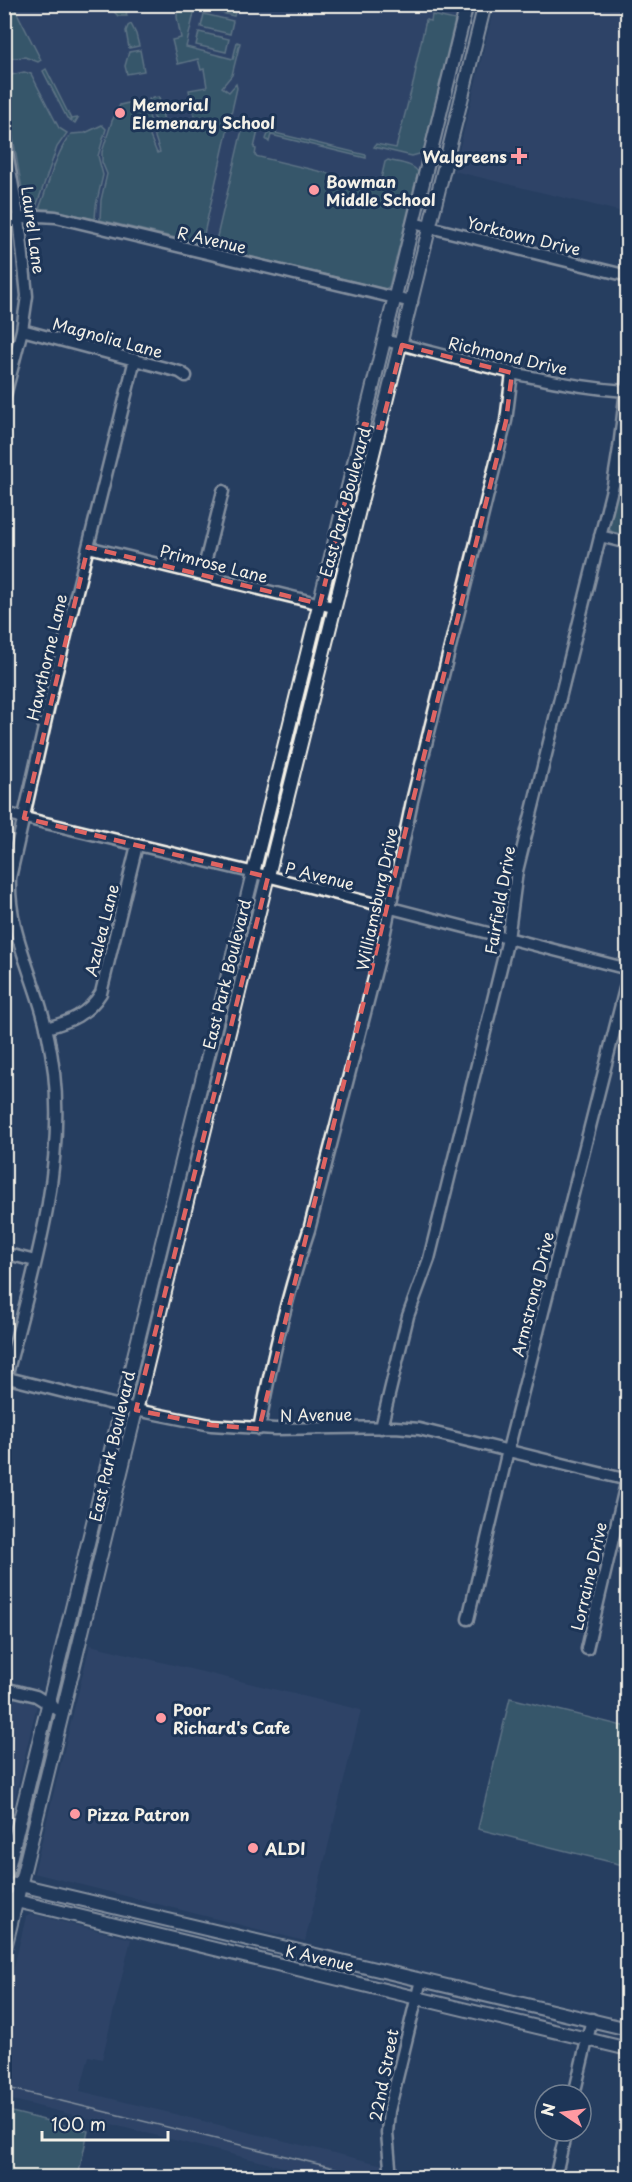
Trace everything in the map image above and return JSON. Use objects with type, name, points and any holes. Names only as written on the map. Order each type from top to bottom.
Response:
[{"type":"main road","name":"East Park Boulevard","points":[[5,1882],[467,4]]},
{"type":"main road","name":"East Park Boulevard","points":[[4,1953],[11,1900],[21,1885],[333,607],[402,345],[485,4]]},
{"type":"main road","points":[[451,72],[468,77]]},
{"type":"main road","points":[[364,424],[381,428]]},
{"type":"main road","name":"K Avenue","points":[[5,1882],[627,2028]]},
{"type":"main road","name":"K Avenue","points":[[11,1900],[627,2049]]},
{"type":"main road","points":[[205,1947],[209,1929]]},
{"type":"main road","points":[[291,1967],[295,1949]]},
{"type":"street","name":"Laurel Lane","points":[[4,135],[19,220],[27,285],[22,330],[4,400]]},
{"type":"street","name":"R Avenue","points":[[4,220],[40,216],[56,217],[412,302]]},
{"type":"street","name":"Yorktown Drive","points":[[413,223],[627,276]]},
{"type":"street","name":"Magnolia Lane","points":[[22,330],[135,359],[180,372],[186,376]]},
{"type":"street","name":"Richmond Drive","points":[[384,340],[512,373],[571,385],[625,391]]},
{"type":"street","name":"Hawthorne Lane","points":[[5,1380],[35,1261],[54,1165],[55,1085],[46,1028],[15,932],[10,898],[10,878],[135,359]]},
{"type":"street","name":"Williamsburg Drive","points":[[259,1429],[267,1384],[372,985],[412,801],[506,421],[512,373]]},
{"type":"street","name":"Fairfield Drive","points":[[381,1428],[408,1316],[429,1259],[508,939],[517,871],[600,536],[619,448],[627,373]]},
{"type":"street","points":[[202,575],[223,491]]},
{"type":"street","points":[[600,536],[627,543]]},
{"type":"street","name":"Primrose Lane","points":[[88,547],[333,607]]},
{"type":"street","name":"P Avenue","points":[[4,813],[255,873],[627,969]]},
{"type":"street","name":"Azalea Lane","points":[[46,1028],[83,1014],[100,993],[137,845]]},
{"type":"street","name":"Armstrong Drive","points":[[468,1620],[508,1449],[627,977]]},
{"type":"street","points":[[4,1253],[35,1261]]},
{"type":"street","name":"N Avenue","points":[[5,1380],[211,1425],[259,1429],[419,1429],[627,1478]]},
{"type":"street","name":"Lorraine Drive","points":[[587,1649],[627,1478]]},
{"type":"street","points":[[4,1688],[36,1696],[49,1702],[63,1713]]},
{"type":"street","name":"22nd Street","points":[[391,2178],[387,2133],[388,2110],[421,1980]]},
{"type":"street","points":[[577,2083],[592,2019]]},
{"type":"street","points":[[555,2178],[563,2143]]},
{"type":"highlighted area","points":[[402,345],[512,373],[506,421],[259,1429],[211,1425],[136,1410],[268,877],[24,818],[88,547],[320,604],[364,424],[381,428]]},
{"type":"shaded area","points":[[495,4],[627,5],[627,213],[454,171]]},
{"type":"shaded area","points":[[4,5],[461,5],[390,291],[201,241],[70,210],[51,207],[27,209],[5,82]]},
{"type":"shaded area","points":[[90,1645],[361,1710],[305,1941],[34,1873]]},
{"type":"shaded area","points":[[4,1696],[37,1704],[5,1840]]},
{"type":"shaded area","points":[[31,1914],[131,1939],[102,2059],[89,2056],[80,2091],[383,2165],[380,2177],[323,2177],[5,2098],[5,2005],[26,1917]]},
{"type":"green space","points":[[206,4],[237,5],[234,16],[205,9]]},
{"type":"green space","points":[[4,5],[13,5],[41,60],[38,62],[25,57],[5,59]]},
{"type":"green space","points":[[108,5],[125,5],[127,16],[118,16]]},
{"type":"green space","points":[[178,5],[196,5],[186,47],[233,59],[237,42],[240,43],[232,75],[222,87],[229,92],[236,84],[237,88],[203,238],[197,243],[100,220],[101,200],[107,174],[102,162],[102,152],[120,105],[137,101],[142,117],[139,101],[145,100],[151,123],[149,134],[157,153],[160,152],[154,134],[155,121],[149,99],[159,97],[165,126],[175,124],[176,127],[184,126],[183,122],[195,120],[189,90],[207,87],[204,69],[201,70],[198,59],[178,64],[172,40],[181,38],[177,17]]},
{"type":"green space","points":[[430,5],[459,5],[456,14],[434,9],[434,6]]},
{"type":"green space","points":[[204,14],[233,21],[230,34],[201,27]]},
{"type":"green space","points":[[432,15],[455,20],[423,153],[412,156],[374,147],[376,144],[396,148],[414,80],[426,20],[431,21]]},
{"type":"green space","points":[[131,24],[139,46],[129,48],[126,31]]},
{"type":"green space","points":[[199,32],[229,39],[226,52],[196,45]]},
{"type":"green space","points":[[140,50],[144,71],[127,74],[125,66],[129,52]]},
{"type":"green space","points":[[46,69],[71,119],[78,118],[75,123],[67,118],[43,71]]},
{"type":"green space","points":[[24,72],[31,74],[59,128],[67,133],[57,147],[35,210],[26,208],[22,201],[22,189],[4,87],[7,76]]},
{"type":"green space","points":[[102,125],[106,129],[98,156],[103,175],[95,219],[39,209],[56,161],[71,134],[85,133]]},
{"type":"green space","points":[[254,127],[258,131],[254,148],[256,149],[255,156],[360,181],[360,184],[363,182],[376,185],[381,179],[385,162],[388,160],[409,165],[418,172],[389,287],[385,289],[219,249],[216,241],[241,134],[246,128]]},
{"type":"green space","points":[[271,132],[366,155],[366,158],[271,135],[269,142],[266,139]]},
{"type":"green space","points":[[4,169],[11,209],[9,215],[4,217]]},
{"type":"green space","points":[[627,429],[627,538],[614,535],[608,527],[622,467]]},
{"type":"green space","points":[[510,1698],[627,1727],[627,1866],[478,1829]]},
{"type":"green space","points":[[4,2110],[88,2131],[78,2177],[5,2177]]},
{"type":"tram line","points":[[4,2087],[375,2178]]},
{"type":"place","name":"Memorial Elemenary School","points":[[120,113]]},
{"type":"place","name":"Walgreens","points":[[519,156]]},
{"type":"place","name":"Bowman Middle School","points":[[314,190]]},
{"type":"place","name":"Poor Richard's Cafe","points":[[161,1718]]},
{"type":"place","name":"Pizza Patron","points":[[75,1814]]},
{"type":"place","name":"ALDI","points":[[253,1848]]}]
